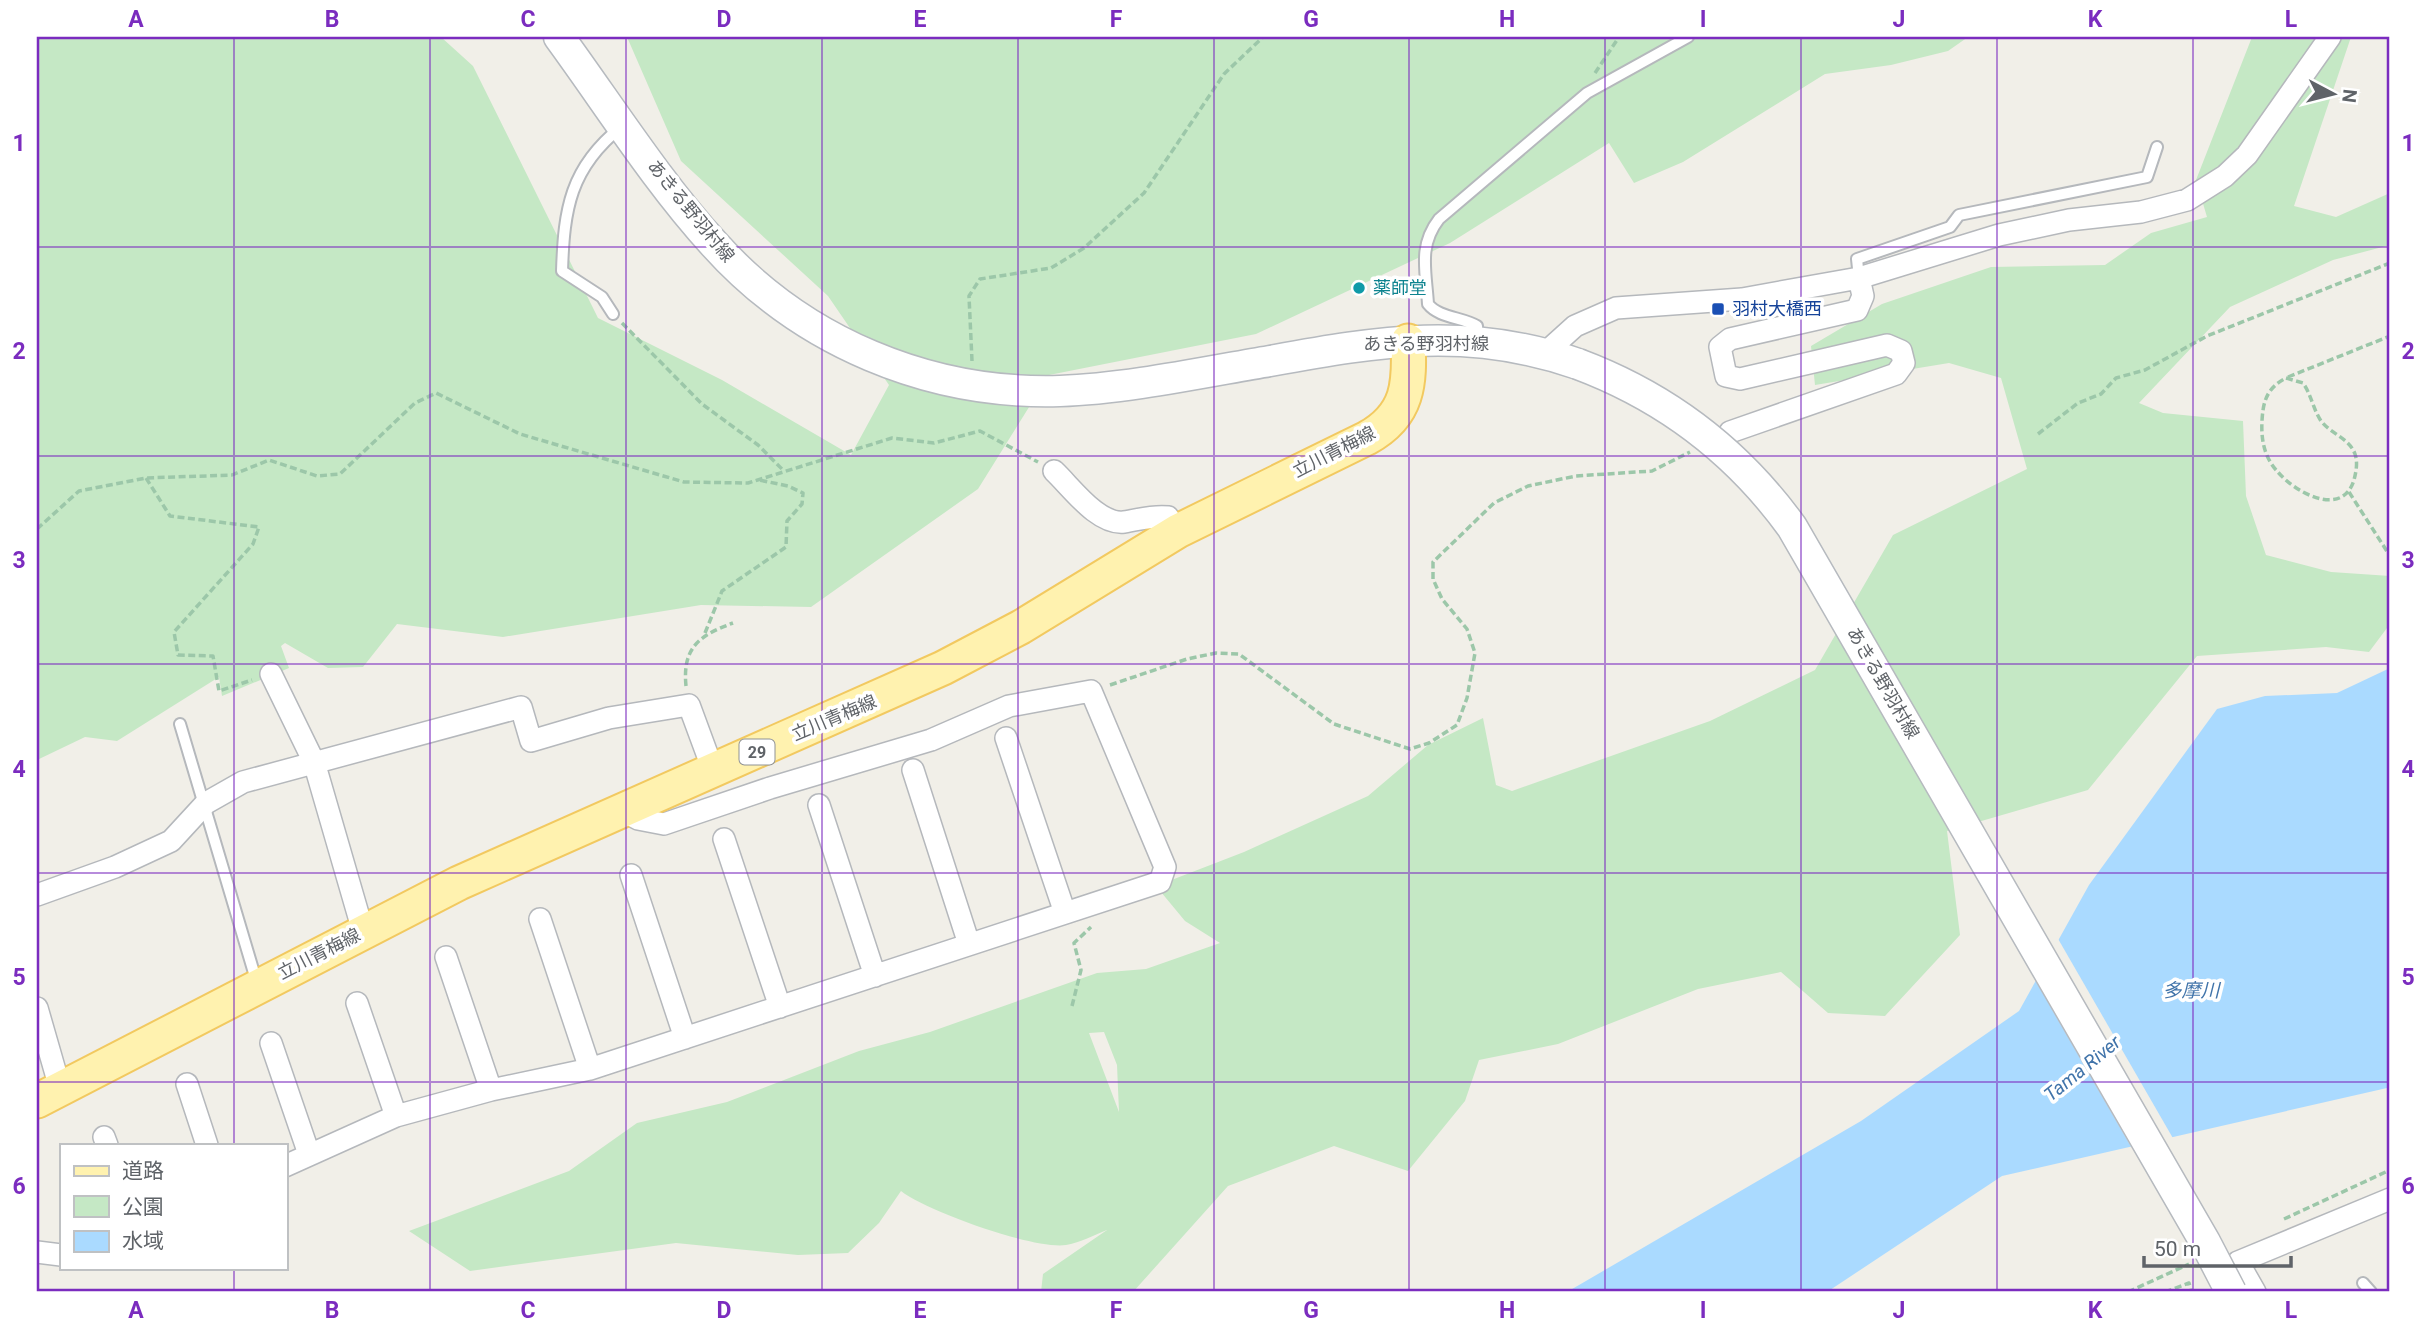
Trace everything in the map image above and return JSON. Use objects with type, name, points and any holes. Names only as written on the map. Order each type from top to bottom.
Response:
[{"type":"main road","name":"あきる野羽村線","points":[[559,37],[715,246],[743,274],[789,312],[825,334],[876,358],[930,377],[974,386],[1030,391],[1079,390],[1355,345],[1408,341],[1479,341],[1545,354],[1578,364],[1652,398],[1706,434],[1756,482],[1792,527],[2199,1230],[2244,1288]]},
{"type":"main road","name":"立川青梅線","points":[[48,1094],[363,931],[513,858],[952,664],[1021,627],[1178,531],[1380,431],[1395,414],[1405,394],[1410,376],[1408,341]]},
{"type":"street","points":[[1545,354],[1575,326],[1616,308],[1742,299],[1858,278],[1999,235],[2070,220],[2141,212],[2187,200],[2225,176],[2248,155],[2330,37]]},
{"type":"street","points":[[1730,432],[1896,374],[1904,363],[1901,351],[1887,345],[1740,379],[1726,376],[1720,347],[1730,339],[1857,310],[1863,296],[1858,278]]},
{"type":"street","points":[[1054,471],[1106,520],[1121,523],[1157,516],[1168,517],[1178,531]]},
{"type":"street","points":[[271,674],[314,762],[363,931]]},
{"type":"street","points":[[287,1165],[396,1116],[491,1090],[590,1069],[1160,882],[1166,867],[1091,691],[1009,706],[931,740],[770,788],[664,824],[638,818],[621,810]]},
{"type":"street","points":[[37,895],[115,867],[172,841],[206,803],[243,782],[521,707],[531,741],[609,719],[689,705],[713,770]]},
{"type":"street","points":[[1006,737],[1065,913]]},
{"type":"street","points":[[913,770],[969,944]]},
{"type":"street","points":[[819,805],[875,976]]},
{"type":"street","points":[[724,839],[780,1007]]},
{"type":"street","points":[[631,875],[685,1038]]},
{"type":"street","points":[[540,919],[590,1069]]},
{"type":"street","points":[[446,957],[491,1090]]},
{"type":"street","points":[[357,1003],[396,1116]]},
{"type":"street","points":[[37,1008],[48,1094]]},
{"type":"street","points":[[271,1043],[309,1154]]},
{"type":"street","points":[[187,1084],[207,1144]]},
{"type":"street","points":[[2220,1292],[2244,1288],[2238,1262],[2390,1199]]},
{"type":"street","points":[[37,1252],[60,1255]]},
{"type":"lane","points":[[1479,341],[1477,326],[1466,319],[1441,314],[1428,304],[1426,238],[1439,219],[1587,93],[1688,37]]},
{"type":"lane","points":[[613,314],[602,297],[562,271],[564,219],[581,175],[601,143],[623,125]]},
{"type":"lane","points":[[1858,278],[1857,259],[1950,227],[1959,215],[2147,177],[2157,147]]},
{"type":"lane","points":[[180,724],[206,803],[258,985]]},
{"type":"lane","points":[[2363,1283],[2371,1292]]},
{"type":"path","points":[[974,386],[969,296],[980,279],[1051,268],[1084,248],[1144,193],[1224,74],[1263,37]]},
{"type":"path","points":[[1587,93],[1597,68],[1619,37]]},
{"type":"path","points":[[2038,434],[2078,403],[2101,394],[2116,378],[2145,370],[2207,336],[2390,263]]},
{"type":"path","points":[[613,314],[702,404],[758,445],[784,471]]},
{"type":"path","points":[[2349,492],[2330,500],[2308,495],[2277,471],[2268,457],[2262,431],[2264,399],[2277,383],[2286,378],[2390,336]]},
{"type":"path","points":[[2286,378],[2303,383],[2321,421],[2350,444],[2357,465],[2349,492],[2390,556]]},
{"type":"path","points":[[37,530],[79,491],[146,478],[232,475],[270,460],[317,476],[340,474],[415,403],[436,393],[520,434],[684,482],[748,482],[892,438],[934,443],[980,431],[1054,471]]},
{"type":"path","points":[[1091,691],[1187,659],[1216,653],[1239,654],[1334,724],[1410,748],[1429,743],[1457,725],[1467,698],[1475,653],[1466,629],[1442,598],[1433,579],[1433,562],[1494,503],[1528,486],[1576,476],[1652,471],[1730,432]]},
{"type":"path","points":[[146,478],[170,516],[259,527],[253,544],[174,632],[178,655],[213,656],[219,691],[271,674]]},
{"type":"path","points":[[689,705],[685,677],[691,650],[705,633],[722,591],[786,547],[787,521],[802,504],[803,493],[788,486],[757,480]]},
{"type":"path","points":[[705,633],[733,623]]},
{"type":"path","points":[[1072,1006],[1081,970],[1074,943],[1076,939]]},
{"type":"path","points":[[2347,1189],[2390,1170]]},
{"type":"path","points":[[2165,1292],[2189,1283],[2191,1290],[2186,1292]]},
{"type":"green space","points":[[37,37],[441,37],[473,66],[598,318],[722,380],[851,455],[889,385],[828,296],[681,161],[627,37],[1968,37],[1948,51],[1891,65],[1825,74],[1683,162],[1634,183],[1609,143],[1450,243],[1256,334],[1049,375],[978,489],[811,607],[701,605],[503,637],[397,624],[363,667],[328,668],[285,643],[281,646],[289,668],[222,696],[219,677],[117,741],[85,737],[37,760]]},
{"type":"green space","points":[[2252,37],[2351,37],[2294,206],[2336,217],[2390,193],[2390,245],[2333,260],[2230,307],[2139,403],[2163,413],[2243,421],[2246,496],[2266,555],[2331,572],[2390,576],[2390,624],[2369,652],[2326,647],[2197,656],[2088,790],[1947,831],[1960,935],[1885,1016],[1828,1013],[1781,972],[1698,989],[1558,1044],[1479,1060],[1465,1101],[1408,1171],[1334,1146],[1228,1186],[1133,1292],[1041,1292],[1043,1274],[1107,1230],[1081,1241],[1051,1245],[1007,1235],[956,1218],[901,1191],[879,1223],[848,1253],[798,1255],[676,1243],[470,1271],[409,1231],[569,1171],[637,1123],[727,1102],[859,1051],[930,1032],[1097,973],[1146,969],[1220,943],[1185,921],[1156,886],[1244,852],[1368,796],[1428,745],[1483,718],[1496,785],[1512,791],[1710,721],[1815,670],[1893,535],[2027,469],[2001,378],[1949,363],[1815,385],[1811,346],[1882,304],[1991,267],[2105,265],[2151,233],[2207,217],[2196,180]],"holes":[[[1104,1032],[1117,1065],[1119,1112],[1089,1033]]]},
{"type":"water","name":"多摩川","points":[[2390,668],[2390,1085],[2387,1088],[2002,1176],[1827,1292],[1567,1292],[1861,1121],[2019,1011],[2089,885],[2217,709],[2265,696],[2337,693]]},
{"type":"pier","points":[[2057,937],[2174,1140],[2133,1150],[2034,978]]},
{"type":"place","name":"薬師堂","points":[[1359,288]]},
{"type":"place","name":"羽村大橋西","points":[[1718,309]]},
{"type":"water label","name":"Tama River","points":[[2082,1068]]}]
